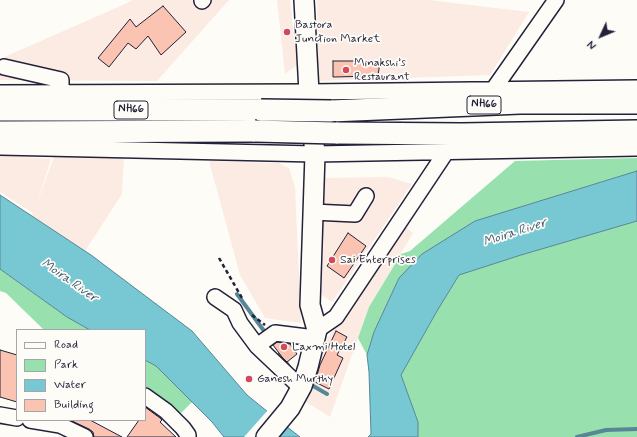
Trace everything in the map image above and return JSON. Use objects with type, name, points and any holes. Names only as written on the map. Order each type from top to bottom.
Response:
[{"type":"highway","name":"NH66","points":[[0,110],[331,111],[520,103],[637,104]]},
{"type":"highway","name":"NH66","points":[[0,132],[255,131],[462,134],[637,131]]},
{"type":"main road","points":[[252,437],[286,405],[302,386],[316,334],[310,304],[315,154],[309,92],[304,0]]},
{"type":"main road","points":[[266,437],[286,405],[295,382],[308,367]]},
{"type":"street","points":[[493,90],[556,0]]},
{"type":"street","points":[[4,67],[61,80],[61,93]]},
{"type":"street","points":[[0,93],[309,92],[637,88]]},
{"type":"street","points":[[0,147],[315,154],[637,148]]},
{"type":"street","points":[[257,346],[275,333],[316,334],[336,317],[446,152]]},
{"type":"street","points":[[313,212],[355,214],[366,196]]},
{"type":"street","points":[[215,297],[234,310],[240,323],[257,346],[295,382]]},
{"type":"street","points":[[146,397],[166,411],[183,428],[188,437]]},
{"type":"street","points":[[0,415],[16,418]]},
{"type":"street","points":[[36,421],[60,425],[85,437]]},
{"type":"path","points":[[219,258],[245,302]]},
{"type":"path","points":[[252,314],[275,333]]},
{"type":"shaded area","points":[[133,0],[229,0],[157,81],[0,80],[0,59]]},
{"type":"shaded area","name":"Bastora Junction Market","points":[[277,0],[290,0],[297,65],[285,74]]},
{"type":"shaded area","points":[[317,0],[429,0],[529,12],[490,75],[318,81]]},
{"type":"shaded area","points":[[0,155],[51,159],[37,203],[54,157],[124,157],[122,194],[85,251],[32,216],[33,213],[0,192]]},
{"type":"shaded area","points":[[209,161],[278,163],[289,168],[295,187],[301,323],[265,318],[240,275]]},
{"type":"shaded area","points":[[388,177],[412,184],[332,302],[319,293],[325,178]]},
{"type":"shaded area","points":[[404,225],[413,233],[369,307],[330,417],[303,400],[324,343],[352,304]]},
{"type":"green space","points":[[637,158],[637,171],[475,221],[399,278],[374,332],[367,355],[358,338],[369,307],[401,254],[410,251],[515,161]]},
{"type":"green space","points":[[637,221],[637,437],[418,437],[418,422],[401,375],[459,275]]},
{"type":"green space","points":[[0,269],[67,317],[88,329],[43,329],[6,293],[0,291]]},
{"type":"green space","points":[[146,361],[156,366],[192,402],[181,413],[146,390]]},
{"type":"water","name":"Moira River","points":[[637,171],[637,221],[459,275],[401,375],[418,422],[418,437],[368,437],[371,434],[367,355],[374,332],[399,278],[422,254],[475,221]]},
{"type":"water","name":"Moira River","points":[[0,195],[91,255],[192,331],[247,395],[300,437],[224,437],[212,422],[156,366],[146,361],[146,329],[88,329],[67,317],[0,269]]},
{"type":"pier","points":[[268,410],[284,423],[272,437],[244,437]]},
{"type":"building","points":[[163,6],[186,32],[161,55],[148,36],[136,49],[128,43],[109,67],[98,58],[130,19],[136,27]]},
{"type":"building","points":[[333,61],[380,61],[378,76],[333,77]]},
{"type":"building","points":[[348,233],[366,246],[344,278],[327,266]]},
{"type":"building","points":[[336,331],[347,337],[337,355],[343,358],[329,389],[315,382],[320,365]]},
{"type":"building","points":[[277,342],[290,344],[297,354],[287,362],[273,345]]},
{"type":"building","points":[[0,350],[16,355],[16,402],[0,397]]},
{"type":"building","points":[[146,408],[160,418],[162,420],[160,422],[176,437],[127,437],[138,421],[146,421]]},
{"type":"building","points":[[72,421],[92,421],[122,437],[94,437],[93,432]]},
{"type":"waterway","points":[[237,294],[267,335]]},
{"type":"waterway","points":[[280,354],[290,368]]},
{"type":"waterway","points":[[308,383],[327,394]]},
{"type":"waterway","points":[[577,437],[606,430],[637,429]]},
{"type":"place","name":"Bastora Junction Market","points":[[287,32]]},
{"type":"place","name":"Minakshi’s Restaurant","points":[[346,70]]},
{"type":"place","name":"Sai Enterprises","points":[[332,260]]},
{"type":"place","name":"Laxmi Hotel","points":[[284,347]]},
{"type":"place","name":"Ganesh Murthy","points":[[249,379]]}]
